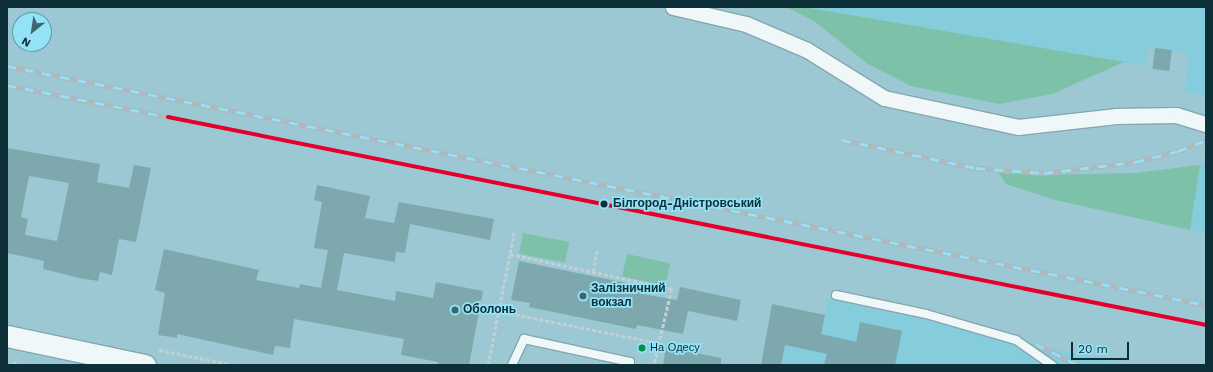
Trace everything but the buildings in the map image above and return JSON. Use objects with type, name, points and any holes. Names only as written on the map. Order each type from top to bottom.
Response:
[{"type":"main road","points":[[7,336],[145,365]]},
{"type":"street","points":[[672,7],[746,24],[807,50],[884,98],[1018,127],[1116,116],[1176,115],[1206,124]]},
{"type":"lane","points":[[836,295],[926,314],[1016,340],[1052,365]]},
{"type":"lane","points":[[512,365],[524,339],[630,362],[630,365]]},
{"type":"path","points":[[488,365],[514,233]]},
{"type":"path","points":[[592,272],[597,250]]},
{"type":"path","points":[[510,254],[672,289],[654,365]]},
{"type":"path","points":[[498,310],[659,343]]},
{"type":"shaded area","points":[[804,7],[1206,7],[1206,95],[1185,92],[1188,53],[1148,47],[1144,66]]},
{"type":"shaded area","points":[[1206,163],[1206,233],[1190,230],[1200,165]]},
{"type":"shaded area","points":[[828,299],[1127,365],[761,365],[772,304],[825,315]]},
{"type":"green space","points":[[786,7],[804,7],[1124,62],[1052,94],[999,104],[911,86],[868,64],[814,21]]},
{"type":"green space","points":[[1200,165],[1190,230],[1055,200],[1006,184],[999,173],[1040,175],[1136,173]]},
{"type":"green space","points":[[523,233],[569,242],[565,263],[519,254]]},
{"type":"green space","points":[[627,254],[670,263],[665,286],[622,276]]},
{"type":"railway","points":[[7,66],[1206,305]]},
{"type":"railway","points":[[7,85],[168,117]]},
{"type":"railway","points":[[842,140],[976,168],[1044,173],[1135,162],[1178,151],[1206,140]]},
{"type":"railway","points":[[1036,344],[1078,365]]},
{"type":"transit line","points":[[168,117],[1206,325]]},
{"type":"place","name":"Білгород-Дністровський","points":[[604,204]]},
{"type":"place","name":"Залізничний вокзал","points":[[583,296]]},
{"type":"place","name":"Оболонь","points":[[455,310]]},
{"type":"place","name":"На Одесу","points":[[642,348]]}]
